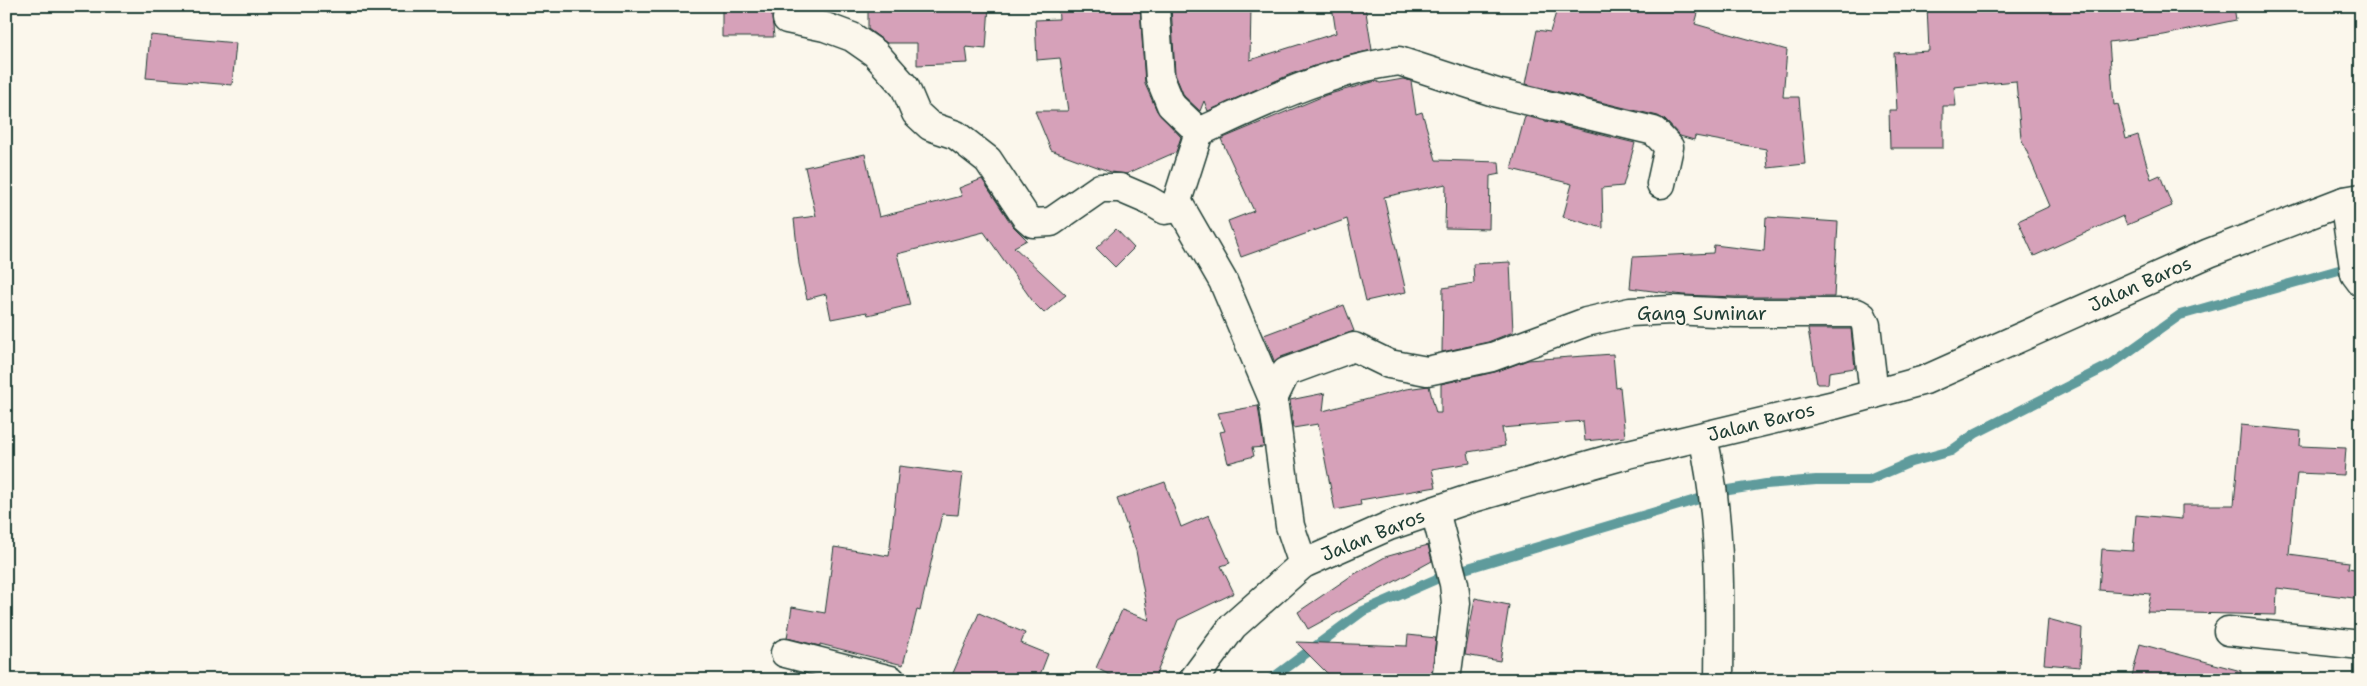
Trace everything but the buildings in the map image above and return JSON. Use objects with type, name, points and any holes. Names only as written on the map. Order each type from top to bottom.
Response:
[{"type":"street","points":[[1155,6],[1160,78],[1171,105],[1199,132]]},
{"type":"street","points":[[788,19],[825,27],[852,37],[875,53],[905,87],[916,113],[930,126],[956,135],[988,160],[1025,216],[1033,223],[1051,222],[1100,188],[1120,188],[1148,200],[1165,210],[1172,209],[1177,201],[1199,132],[1306,84],[1383,63],[1399,61],[1497,93],[1654,131],[1669,147],[1661,184]]},
{"type":"street","points":[[2353,200],[2350,231],[2358,278]]},
{"type":"street","name":"Jalan Baros","points":[[1192,680],[1233,626],[1303,564],[1390,526],[1618,457],[1926,380],[2209,253],[2353,200]]},
{"type":"street","points":[[1177,201],[1223,281],[1273,399],[1290,526],[1303,564]]},
{"type":"street","name":"Gang Suminar","points":[[1273,399],[1286,372],[1354,347],[1389,364],[1427,371],[1492,357],[1586,322],[1630,312],[1672,310],[1735,313],[1857,312],[1862,316],[1866,325],[1874,394]]},
{"type":"street","points":[[1703,437],[1716,510],[1720,614],[1719,680]]},
{"type":"street","points":[[1435,511],[1454,584],[1456,604],[1446,680]]},
{"type":"street","points":[[2228,631],[2361,645]]},
{"type":"street","points":[[785,653],[891,680]]},
{"type":"waterway","points":[[1270,680],[1363,611],[1448,574],[1729,490],[1766,484],[1816,480],[1869,480],[1911,462],[1951,451],[1976,433],[2110,365],[2180,315],[2353,266]]}]
